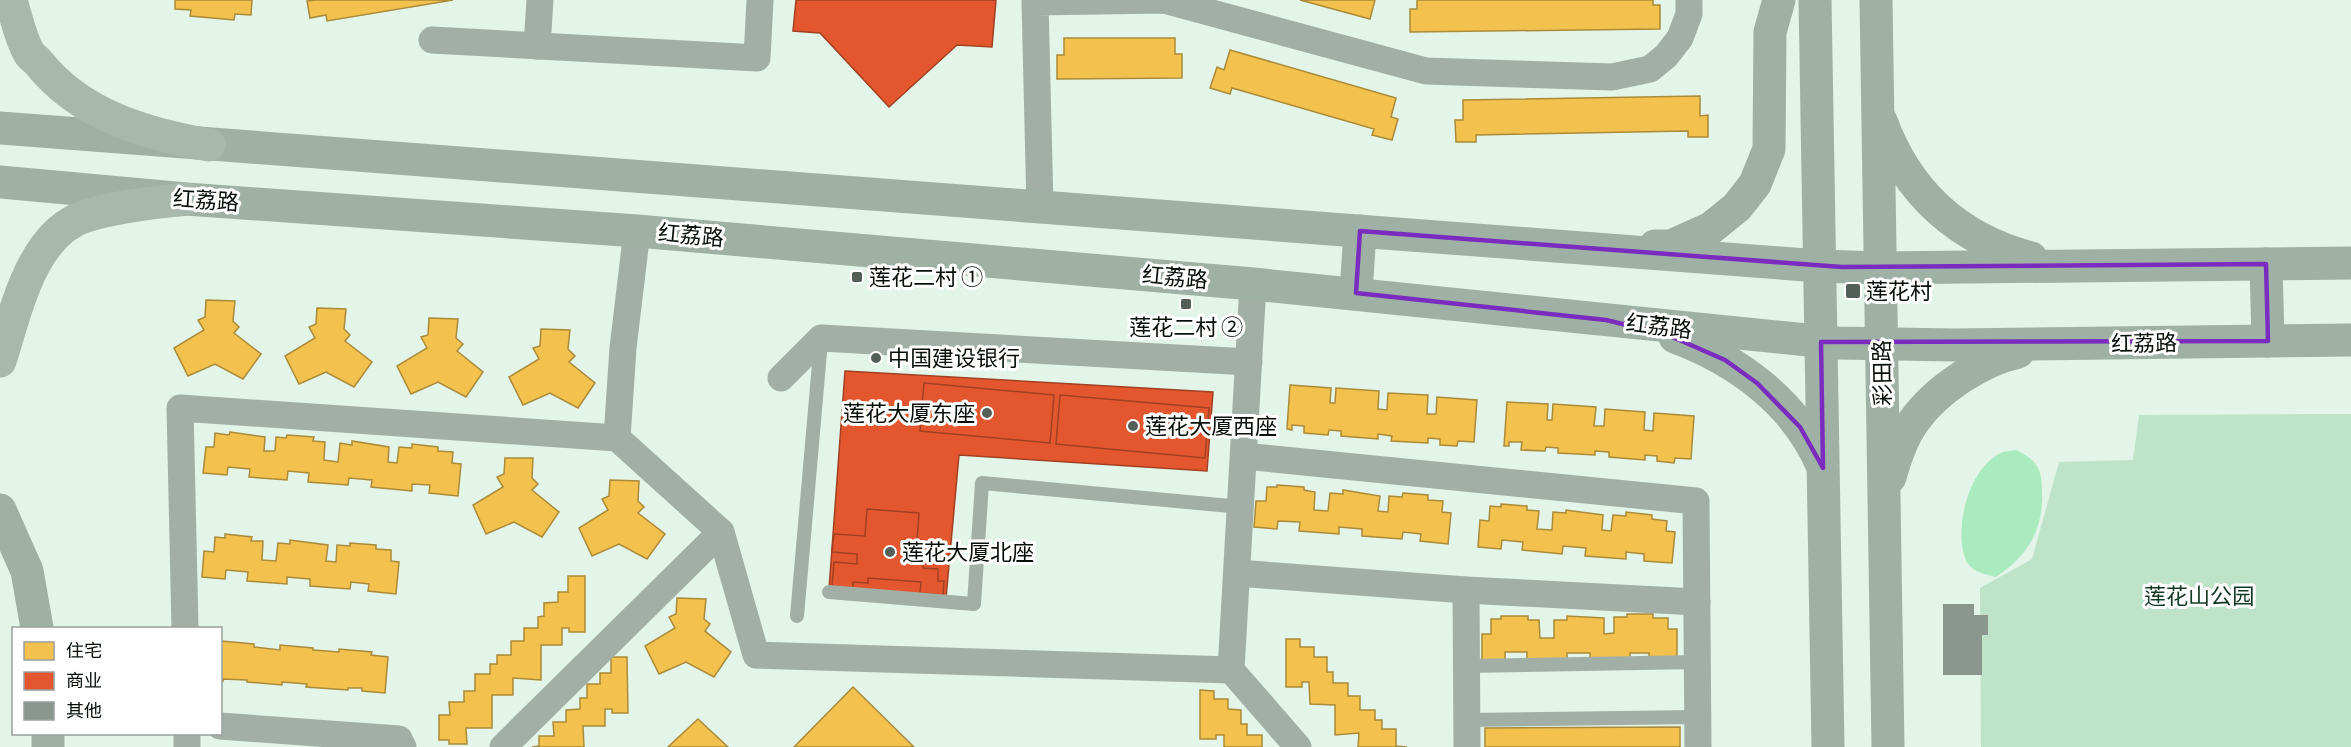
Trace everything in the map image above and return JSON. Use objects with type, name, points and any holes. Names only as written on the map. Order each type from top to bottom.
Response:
[{"type":"highway","points":[[0,42],[9,0]]},
{"type":"highway","points":[[9,0],[30,55],[58,85],[74,97],[116,120],[138,128],[209,145]]},
{"type":"highway","points":[[0,361],[24,289],[41,251],[53,236],[84,216],[143,204],[186,199]]},
{"type":"main road","points":[[1592,249],[1671,246],[1711,228],[1737,207],[1755,184],[1769,149],[1770,32],[1779,0]]},
{"type":"main road","points":[[1815,0],[1828,747]]},
{"type":"main road","name":"彩田路","points":[[1876,0],[1888,747]]},
{"type":"main road","points":[[1878,109],[1888,137],[1910,176],[1930,202],[1953,223],[1977,238],[2010,252],[2048,262],[2083,266]]},
{"type":"main road","points":[[0,128],[1819,266],[1880,268],[2351,263]]},
{"type":"main road","name":"红荔路","points":[[0,182],[186,199],[637,231],[1356,293],[1821,342],[2057,344],[2351,340]]},
{"type":"main road","points":[[1356,293],[1360,231]]},
{"type":"main road","points":[[2266,264],[2268,341]]},
{"type":"main road","points":[[1606,320],[1688,342],[1741,370],[1787,411],[1810,441],[1823,468]]},
{"type":"main road","points":[[1884,499],[1894,460],[1914,421],[1936,398],[1969,371],[2005,355],[2057,344]]},
{"type":"main road","points":[[0,510],[27,571],[37,627]]},
{"type":"street","points":[[537,46],[540,0]]},
{"type":"street","points":[[432,40],[757,58],[760,0]]},
{"type":"street","points":[[1040,207],[1035,2],[1164,0],[1426,71],[1612,77],[1650,69],[1666,56],[1680,38],[1689,14],[1689,0]]},
{"type":"street","points":[[617,438],[623,348],[637,231]]},
{"type":"street","points":[[1253,284],[1231,670],[1298,747]]},
{"type":"street","points":[[781,378],[821,338],[1249,362]]},
{"type":"street","points":[[185,627],[180,408],[617,438],[721,532],[756,655],[1231,670]]},
{"type":"street","points":[[1244,456],[1696,501],[1698,747]]},
{"type":"street","points":[[721,532],[732,571]]},
{"type":"street","points":[[503,747],[721,532]]},
{"type":"street","points":[[1237,573],[1466,590],[1697,602]]},
{"type":"street","points":[[1466,590],[1467,747]]},
{"type":"street","points":[[222,726],[399,739],[403,747]]},
{"type":"lane","points":[[797,616],[821,338]]},
{"type":"lane","points":[[829,592],[974,604],[982,483],[1241,507]]},
{"type":"lane","points":[[1466,666],[1698,663]]},
{"type":"lane","points":[[1467,720],[1698,717]]},
{"type":"highlighted area","points":[[1360,231],[1842,267],[2266,264],[2268,341],[1821,342],[1823,468],[1800,427],[1757,383],[1725,360],[1668,335],[1606,320],[1356,293]]},
{"type":"green space","name":"莲花山公园","points":[[2351,414],[2351,747],[1981,747],[1980,588],[2032,559],[2059,462],[2133,460],[2139,415]]},
{"type":"shaded area","points":[[2017,450],[2033,461],[2039,471],[2042,491],[2040,518],[2025,551],[1996,577],[1978,571],[1967,562],[1962,545],[1963,514],[1973,483],[1981,470],[1991,459],[2003,452]]},
{"type":"building: 住宅","points":[[175,0],[252,0],[251,15],[235,14],[234,20],[190,16],[191,10],[175,9]]},
{"type":"building: 住宅","points":[[453,0],[327,21],[326,15],[310,18],[307,1]]},
{"type":"building: 住宅","points":[[1300,0],[1375,0],[1370,19]]},
{"type":"building: 住宅","points":[[1417,0],[1653,0],[1653,5],[1660,5],[1660,29],[1410,32],[1410,9],[1417,9]]},
{"type":"building: 住宅","points":[[1064,38],[1175,38],[1175,54],[1182,54],[1182,78],[1057,79],[1057,55],[1064,55]]},
{"type":"building: 住宅","points":[[1230,50],[1396,98],[1391,117],[1398,119],[1392,140],[1372,135],[1374,129],[1232,88],[1230,94],[1210,88],[1217,67],[1224,70]]},
{"type":"building: 住宅","points":[[1700,96],[1700,116],[1708,115],[1708,137],[1688,137],[1688,131],[1476,135],[1476,142],[1456,142],[1455,120],[1463,120],[1463,100]]},
{"type":"building: 住宅","points":[[206,300],[235,301],[233,321],[239,327],[234,333],[261,354],[243,379],[215,364],[188,376],[174,348],[204,330],[198,320],[205,317]]},
{"type":"building: 住宅","points":[[317,308],[346,309],[344,329],[350,335],[345,341],[372,362],[354,387],[326,372],[299,384],[285,356],[315,338],[309,327],[316,324]]},
{"type":"building: 住宅","points":[[429,318],[458,319],[456,338],[463,344],[457,351],[483,372],[466,397],[438,382],[411,394],[397,366],[427,348],[421,337],[428,335]]},
{"type":"building: 住宅","points":[[541,329],[570,330],[568,349],[575,356],[569,362],[595,383],[578,408],[550,393],[523,405],[509,377],[539,359],[533,348],[540,346]]},
{"type":"building: 住宅","points":[[1290,385],[1331,388],[1330,403],[1335,403],[1336,388],[1379,391],[1378,409],[1387,410],[1388,393],[1428,395],[1427,414],[1436,414],[1437,397],[1477,400],[1474,442],[1458,441],[1457,446],[1440,445],[1440,439],[1428,438],[1428,443],[1391,441],[1392,436],[1378,434],[1378,439],[1341,436],[1341,431],[1329,430],[1328,435],[1304,433],[1304,426],[1292,425],[1292,430],[1287,429]]},
{"type":"building: 住宅","points":[[1507,402],[1548,404],[1547,420],[1552,420],[1553,404],[1596,407],[1594,426],[1604,426],[1605,409],[1645,412],[1644,430],[1653,431],[1654,413],[1694,416],[1691,459],[1675,458],[1674,463],[1657,461],[1657,456],[1645,455],[1645,460],[1609,457],[1609,452],[1595,451],[1595,455],[1558,453],[1558,448],[1546,447],[1545,451],[1521,450],[1522,442],[1509,442],[1509,446],[1504,446]]},
{"type":"building: 住宅","points":[[230,432],[265,437],[264,451],[275,451],[276,437],[286,438],[287,435],[314,437],[313,441],[325,442],[324,460],[338,462],[340,443],[352,445],[352,441],[389,447],[388,462],[397,463],[399,447],[412,448],[412,444],[438,447],[438,451],[453,452],[452,463],[461,464],[458,496],[429,493],[430,485],[412,484],[412,491],[371,487],[372,480],[349,478],[348,485],[308,482],[309,473],[288,471],[287,480],[249,477],[250,469],[228,467],[227,475],[203,473],[206,447],[214,447],[215,433],[229,435]]},
{"type":"building: 住宅","points":[[505,458],[533,458],[532,478],[538,484],[532,490],[559,512],[542,537],[514,522],[486,534],[473,505],[503,487],[497,477],[504,474]]},
{"type":"building: 住宅","points":[[610,480],[639,481],[638,501],[644,507],[638,513],[665,534],[647,559],[619,544],[592,556],[579,528],[608,510],[602,499],[609,496]]},
{"type":"building: 住宅","points":[[1277,485],[1304,487],[1304,490],[1315,492],[1314,510],[1328,511],[1330,493],[1343,494],[1343,490],[1380,496],[1378,511],[1388,512],[1389,496],[1402,497],[1403,493],[1428,495],[1428,500],[1443,501],[1442,512],[1451,513],[1448,544],[1420,541],[1421,534],[1403,532],[1402,539],[1362,536],[1362,529],[1339,527],[1339,534],[1299,531],[1300,522],[1278,521],[1277,529],[1254,527],[1256,501],[1266,501],[1267,487],[1277,487]]},
{"type":"building: 住宅","points":[[1501,504],[1527,506],[1527,510],[1539,511],[1537,529],[1552,530],[1553,512],[1566,513],[1566,510],[1603,515],[1602,530],[1611,531],[1613,515],[1626,516],[1626,512],[1652,515],[1652,519],[1667,521],[1666,531],[1675,532],[1672,563],[1644,561],[1644,554],[1626,552],[1626,559],[1585,556],[1586,548],[1563,546],[1562,554],[1522,550],[1523,542],[1502,540],[1501,549],[1478,547],[1480,520],[1489,521],[1490,506],[1501,507]]},
{"type":"building: 住宅","points":[[225,534],[252,537],[251,541],[263,541],[262,560],[276,561],[278,543],[290,544],[290,540],[328,545],[326,561],[336,562],[337,545],[350,546],[350,543],[376,545],[376,549],[391,550],[391,561],[399,562],[396,594],[368,591],[369,584],[351,582],[350,589],[310,586],[310,579],[287,577],[287,584],[247,581],[248,572],[226,570],[225,579],[202,577],[204,551],[214,552],[215,537],[225,538]]},
{"type":"building: 住宅","points":[[568,576],[585,576],[585,632],[569,632],[569,628],[562,628],[562,645],[541,645],[541,680],[513,678],[513,695],[492,695],[492,728],[466,728],[467,744],[449,744],[449,740],[439,740],[439,715],[450,715],[449,702],[464,702],[464,691],[475,691],[475,674],[490,674],[490,664],[497,664],[497,655],[511,655],[511,641],[524,641],[524,628],[538,628],[538,617],[544,616],[544,603],[558,602],[558,592],[568,592]]},
{"type":"building: 住宅","points":[[677,598],[706,599],[704,619],[710,624],[705,631],[731,652],[714,677],[686,662],[659,674],[645,646],[675,628],[669,617],[676,614]]},
{"type":"building: 住宅","points":[[1627,614],[1653,614],[1653,618],[1668,618],[1668,629],[1677,629],[1677,660],[1649,660],[1649,653],[1630,653],[1630,660],[1590,660],[1590,653],[1567,653],[1567,661],[1527,661],[1527,652],[1505,652],[1505,661],[1482,661],[1482,634],[1491,634],[1491,619],[1501,619],[1501,616],[1528,616],[1528,620],[1539,620],[1540,638],[1554,638],[1554,620],[1567,620],[1567,616],[1604,618],[1604,634],[1614,633],[1614,617],[1627,617]]},
{"type":"building: 住宅","points":[[1286,639],[1300,639],[1300,647],[1314,647],[1314,657],[1327,657],[1327,672],[1333,672],[1333,683],[1348,683],[1348,696],[1360,696],[1360,710],[1375,710],[1375,720],[1382,720],[1382,729],[1396,729],[1396,746],[1407,747],[1358,747],[1359,733],[1335,735],[1335,705],[1310,704],[1309,682],[1302,682],[1302,687],[1286,687]]},
{"type":"building: 住宅","points":[[222,641],[254,644],[254,647],[280,650],[280,645],[339,652],[339,649],[372,652],[371,655],[388,657],[385,693],[362,691],[362,688],[348,688],[348,690],[306,687],[307,684],[282,682],[282,685],[247,682],[247,680],[223,679],[223,681]]},
{"type":"building: 住宅","points":[[611,657],[627,657],[628,713],[612,713],[612,709],[605,709],[605,726],[583,726],[584,747],[532,747],[539,746],[539,736],[554,736],[553,722],[566,722],[566,710],[580,709],[580,698],[587,698],[587,684],[600,684],[600,673],[611,673]]},
{"type":"building: 住宅","points":[[853,687],[914,747],[794,747]]},
{"type":"building: 住宅","points":[[1200,690],[1214,691],[1214,699],[1228,699],[1228,709],[1241,710],[1241,724],[1247,724],[1247,735],[1262,735],[1262,747],[1224,747],[1224,735],[1216,735],[1216,739],[1200,739]]},
{"type":"building: 住宅","points":[[698,719],[728,747],[668,747]]},
{"type":"building: 住宅","points":[[1680,727],[1680,747],[1485,747],[1485,728]]},
{"type":"building: 商业","points":[[796,0],[996,0],[992,47],[957,45],[889,107],[820,33],[793,31]]},
{"type":"building: 商业","points":[[845,371],[1213,392],[1207,471],[959,455],[946,598],[829,589]]},
{"type":"building: 商业","name":"莲花大厦东座","points":[[924,383],[1054,395],[1050,443],[920,431]]},
{"type":"building: 商业","name":"莲花大厦西座","points":[[1060,395],[1209,408],[1205,458],[1056,444]]},
{"type":"building: 商业","name":"莲花大厦北座","points":[[867,509],[919,513],[917,540],[944,542],[943,551],[948,551],[948,559],[923,558],[923,568],[938,569],[938,581],[944,581],[943,595],[920,593],[921,582],[868,578],[868,583],[853,582],[853,588],[832,586],[834,562],[857,564],[857,554],[832,552],[834,534],[865,536]]},
{"type":"building: 其他","points":[[1943,604],[1974,604],[1974,615],[1988,615],[1988,635],[1982,635],[1982,675],[1943,675]]},
{"type":"place","name":"莲花二村 ①","points":[[857,277]]},
{"type":"place","name":"莲花村","points":[[1853,291]]},
{"type":"place","name":"莲花二村 ②","points":[[1186,304]]},
{"type":"place","name":"中国建设银行","points":[[876,358]]},
{"type":"place","name":"莲花大厦东座","points":[[987,413]]},
{"type":"place","name":"莲花大厦西座","points":[[1133,426]]},
{"type":"place","name":"莲花大厦北座","points":[[890,552]]}]
